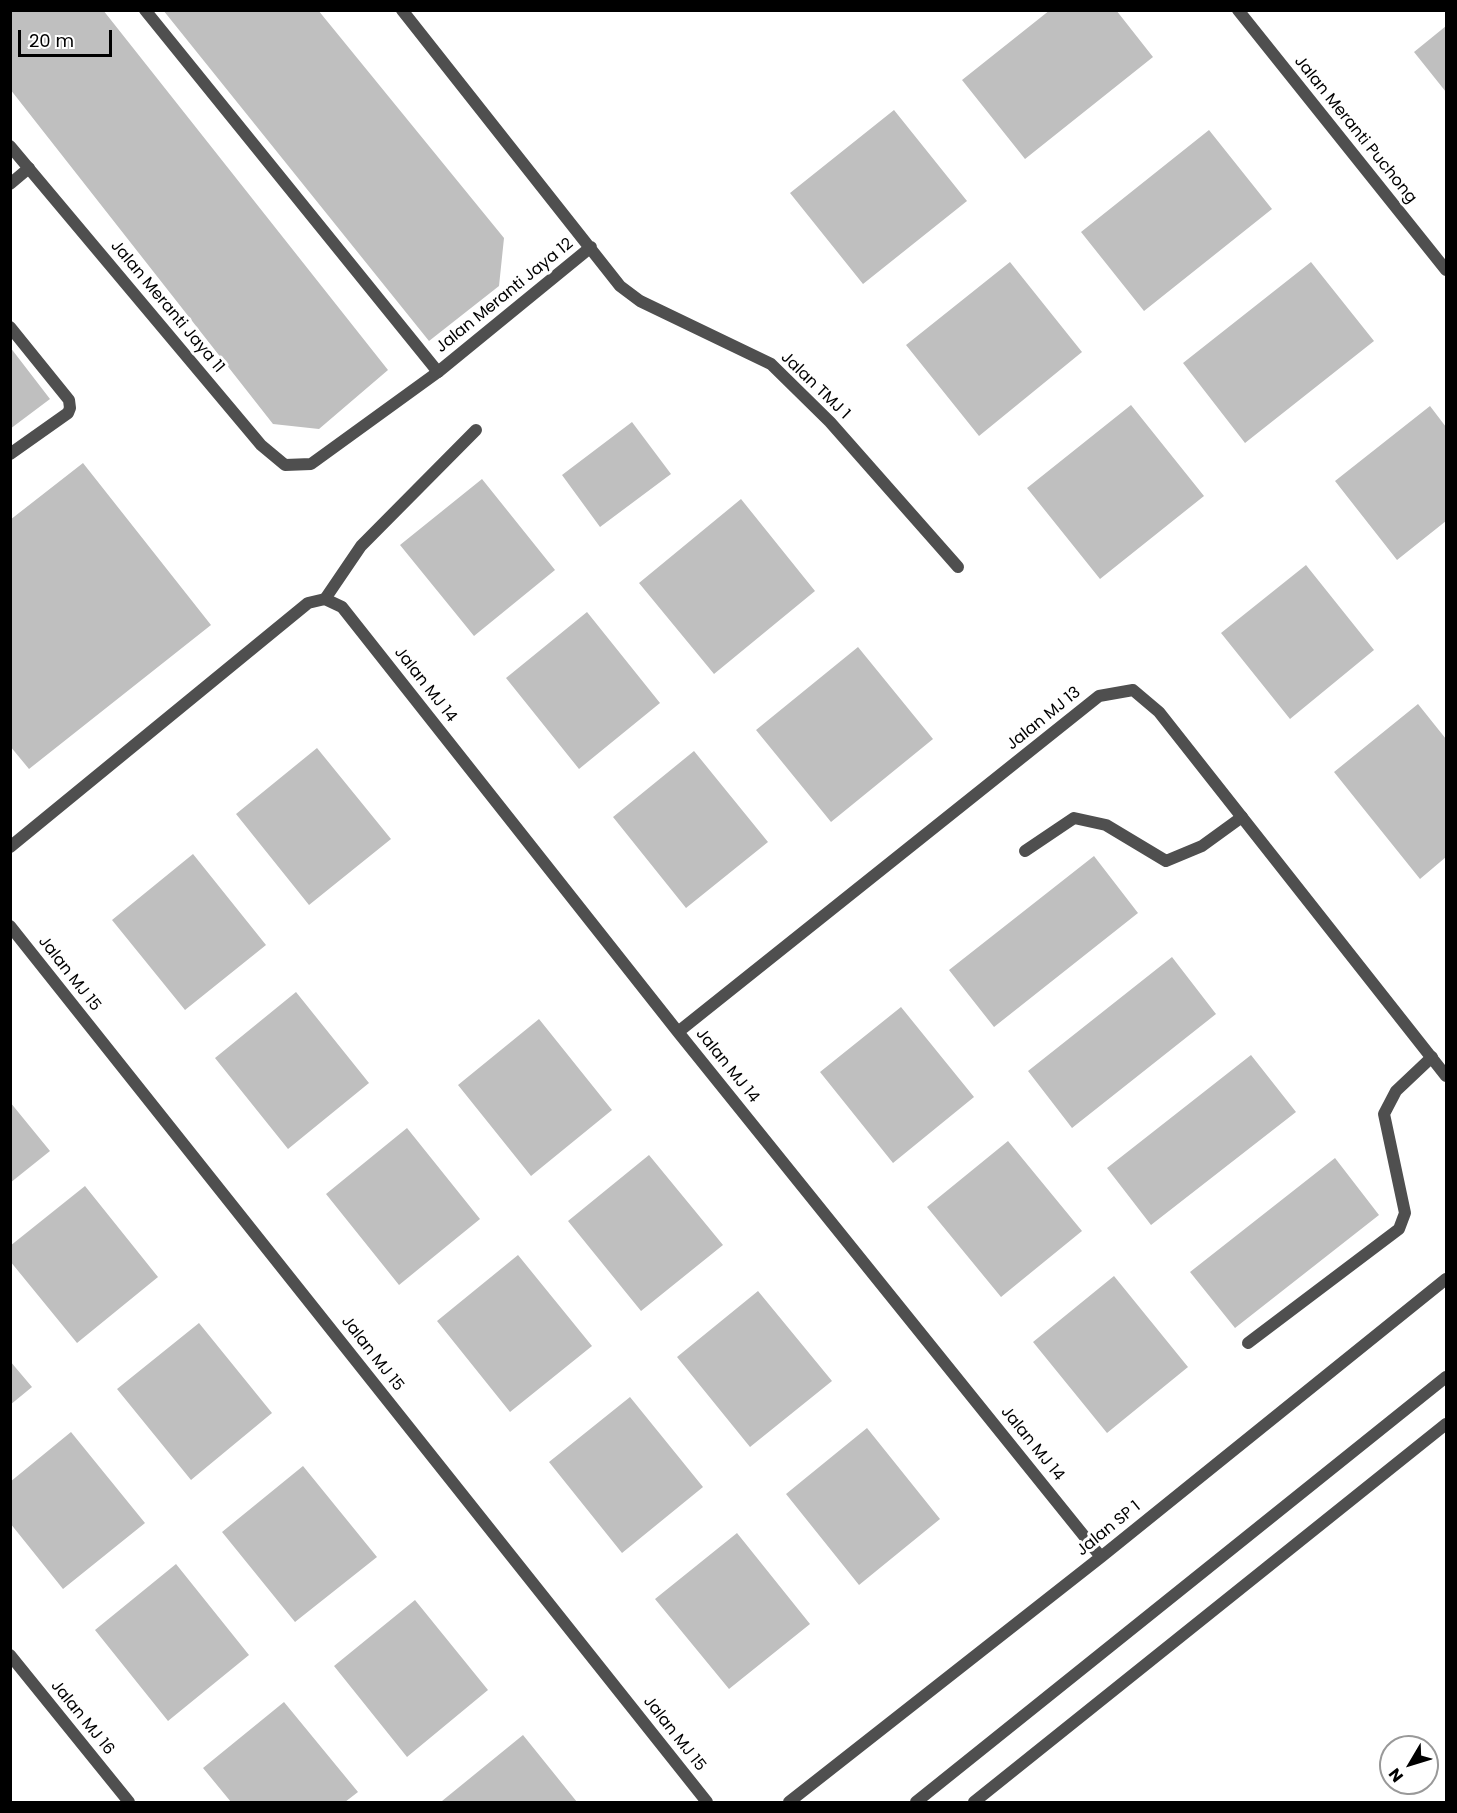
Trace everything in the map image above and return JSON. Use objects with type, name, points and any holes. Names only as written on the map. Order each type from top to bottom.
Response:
[{"type":"street","points":[[145,10],[438,372]]},
{"type":"street","name":"Jalan Meranti Jaya 12","points":[[311,465],[438,372],[591,247],[402,10]]},
{"type":"street","name":"Jalan Meranti Puchong","points":[[1238,10],[1446,270]]},
{"type":"street","name":"Jalan Meranti Jaya 11","points":[[10,146],[261,445],[285,465],[311,465]]},
{"type":"street","points":[[10,184],[29,168]]},
{"type":"street","name":"Jalan TMJ 1","points":[[591,247],[620,286],[640,301],[771,364],[830,422],[958,567]]},
{"type":"street","points":[[10,327],[69,400],[70,408],[68,413],[10,454]]},
{"type":"street","points":[[10,847],[308,603],[325,599],[361,546],[476,430]]},
{"type":"street","name":"Jalan MJ 14","points":[[325,599],[342,608],[678,1032],[1101,1557]]},
{"type":"street","name":"Jalan MJ 13","points":[[678,1032],[1099,696],[1133,690],[1160,712],[1446,1076]]},
{"type":"street","points":[[1025,851],[1074,818],[1106,825],[1166,861],[1202,846],[1242,817]]},
{"type":"street","name":"Jalan MJ 15","points":[[10,926],[707,1803]]},
{"type":"street","points":[[1248,1343],[1399,1229],[1405,1213],[1384,1114],[1396,1091],[1432,1057]]},
{"type":"street","name":"Jalan SP 1","points":[[789,1803],[1101,1557],[1446,1279]]},
{"type":"street","points":[[916,1803],[1446,1377]]},
{"type":"street","points":[[974,1803],[1446,1424]]},
{"type":"street","name":"Jalan MJ 16","points":[[10,1655],[129,1803]]},
{"type":"building","points":[[10,10],[103,10],[388,370],[319,429],[273,424],[10,89]]},
{"type":"building","points":[[163,10],[318,10],[504,238],[499,286],[429,341]]},
{"type":"building","points":[[1050,10],[1116,10],[1153,57],[1025,159],[962,80]]},
{"type":"building","points":[[1446,26],[1446,92],[1414,52]]},
{"type":"building","points":[[894,110],[967,201],[863,284],[790,193]]},
{"type":"building","points":[[1209,130],[1272,209],[1144,311],[1081,232]]},
{"type":"building","points":[[1010,262],[1082,352],[979,436],[906,345]]},
{"type":"building","points":[[1311,262],[1374,341],[1245,443],[1183,363]]},
{"type":"building","points":[[10,347],[50,399],[10,429]]},
{"type":"building","points":[[1131,405],[1204,496],[1100,579],[1027,488]]},
{"type":"building","points":[[1430,406],[1446,427],[1446,521],[1397,560],[1335,481]]},
{"type":"building","points":[[632,422],[671,474],[600,527],[562,475]]},
{"type":"building","points":[[83,463],[211,625],[29,769],[10,746],[10,520]]},
{"type":"building","points":[[482,479],[555,570],[474,636],[400,545]]},
{"type":"building","points":[[741,499],[815,591],[714,674],[639,583]]},
{"type":"building","points":[[1306,565],[1374,650],[1290,719],[1221,633]]},
{"type":"building","points":[[587,612],[660,703],[579,769],[506,678]]},
{"type":"building","points":[[858,647],[933,739],[831,822],[756,730]]},
{"type":"building","points":[[1418,704],[1446,739],[1446,857],[1420,879],[1334,772]]},
{"type":"building","points":[[317,748],[391,839],[309,905],[236,814]]},
{"type":"building","points":[[694,751],[768,842],[686,908],[613,817]]},
{"type":"building","points":[[193,854],[266,945],[185,1010],[112,920]]},
{"type":"building","points":[[1094,856],[1138,913],[994,1027],[949,970]]},
{"type":"building","points":[[1172,957],[1216,1014],[1072,1128],[1028,1071]]},
{"type":"building","points":[[296,992],[369,1083],[288,1149],[215,1058]]},
{"type":"building","points":[[901,1007],[974,1097],[893,1163],[820,1072]]},
{"type":"building","points":[[539,1019],[612,1110],[531,1176],[458,1085]]},
{"type":"building","points":[[1251,1055],[1296,1112],[1151,1225],[1107,1168]]},
{"type":"building","points":[[10,1102],[50,1151],[10,1183]]},
{"type":"building","points":[[407,1128],[480,1219],[399,1285],[326,1194]]},
{"type":"building","points":[[1008,1141],[1082,1231],[1001,1297],[927,1207]]},
{"type":"building","points":[[649,1155],[723,1245],[641,1311],[568,1221]]},
{"type":"building","points":[[1335,1158],[1379,1215],[1235,1328],[1190,1272]]},
{"type":"building","points":[[85,1186],[158,1277],[77,1343],[10,1261],[10,1246]]},
{"type":"building","points":[[518,1255],[592,1346],[510,1412],[437,1321]]},
{"type":"building","points":[[1114,1276],[1188,1367],[1107,1433],[1033,1342]]},
{"type":"building","points":[[758,1291],[832,1381],[750,1447],[677,1357]]},
{"type":"building","points":[[199,1323],[272,1413],[191,1480],[117,1389]]},
{"type":"building","points":[[10,1361],[32,1387],[10,1405]]},
{"type":"building","points":[[630,1397],[703,1487],[622,1553],[549,1462]]},
{"type":"building","points":[[867,1428],[940,1519],[859,1585],[786,1494]]},
{"type":"building","points":[[71,1432],[145,1523],[63,1589],[10,1523],[10,1482]]},
{"type":"building","points":[[303,1466],[377,1557],[295,1622],[222,1532]]},
{"type":"building","points":[[737,1533],[810,1624],[729,1689],[655,1599]]},
{"type":"building","points":[[176,1564],[249,1655],[168,1721],[95,1630]]},
{"type":"building","points":[[415,1600],[488,1690],[407,1757],[334,1666]]},
{"type":"building","points":[[284,1702],[358,1792],[345,1802],[231,1802],[203,1768]]},
{"type":"building","points":[[523,1735],[577,1802],[442,1801]]}]
